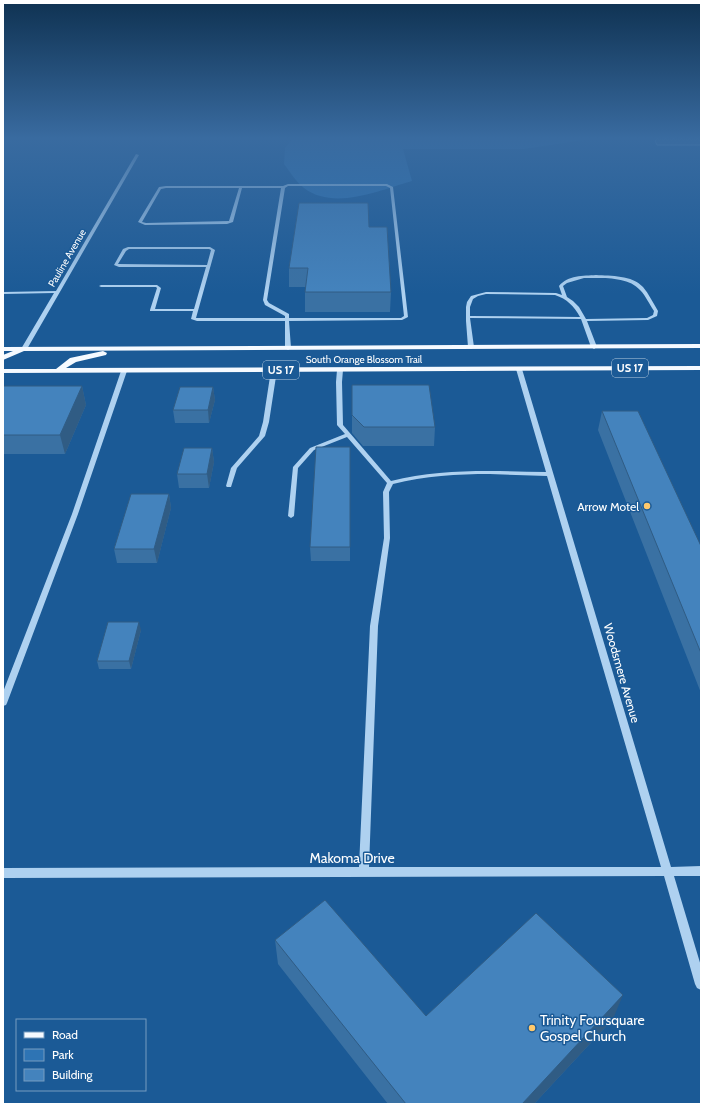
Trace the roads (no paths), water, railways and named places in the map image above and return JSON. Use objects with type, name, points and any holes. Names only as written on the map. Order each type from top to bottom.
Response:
[{"type":"main road","name":"South Orange Blossom Trail","points":[[3,349],[701,346]]},
{"type":"main road","points":[[3,358],[24,349]]},
{"type":"main road","points":[[56,371],[74,360],[97,354],[129,349]]},
{"type":"main road","name":"South Orange Blossom Trail","points":[[3,371],[701,368]]},
{"type":"street","name":"Pauline Avenue","points":[[24,349],[116,191]]},
{"type":"street","points":[[158,191],[140,222],[145,224],[231,222],[240,191]]},
{"type":"street","points":[[281,191],[265,300],[267,304],[286,315],[288,348]]},
{"type":"street","points":[[208,266],[116,265],[124,250],[128,248],[210,248],[213,250],[195,310],[193,319],[197,320],[402,319],[406,316],[392,191]]},
{"type":"street","points":[[469,316],[648,319],[655,316],[656,311],[640,287],[635,283],[617,278],[576,278],[568,280],[563,282],[561,286],[565,296]]},
{"type":"street","points":[[101,286],[157,286],[159,288],[152,310],[195,310]]},
{"type":"street","points":[[3,293],[58,292]]},
{"type":"street","points":[[471,347],[468,305],[471,298],[475,295],[486,293],[556,294],[565,296],[578,307],[594,347]]},
{"type":"street","name":"Woodsmere Avenue","points":[[519,369],[666,871],[701,984]]},
{"type":"street","points":[[229,486],[234,468],[262,436],[266,422],[274,370]]},
{"type":"street","points":[[340,370],[340,425],[390,483]]},
{"type":"street","points":[[3,703],[75,514],[124,371]]},
{"type":"street","points":[[291,516],[295,468],[312,449],[348,434]]},
{"type":"street","points":[[364,872],[374,626],[387,538],[386,492],[390,483],[403,479],[443,474],[550,474]]},
{"type":"street","name":"Makoma Drive","points":[[3,873],[701,871]]},
{"type":"place","name":"Arrow Motel","points":[[647,506]]},
{"type":"place","name":"Trinity Foursquare Gospel Church","points":[[532,1028]]}]
